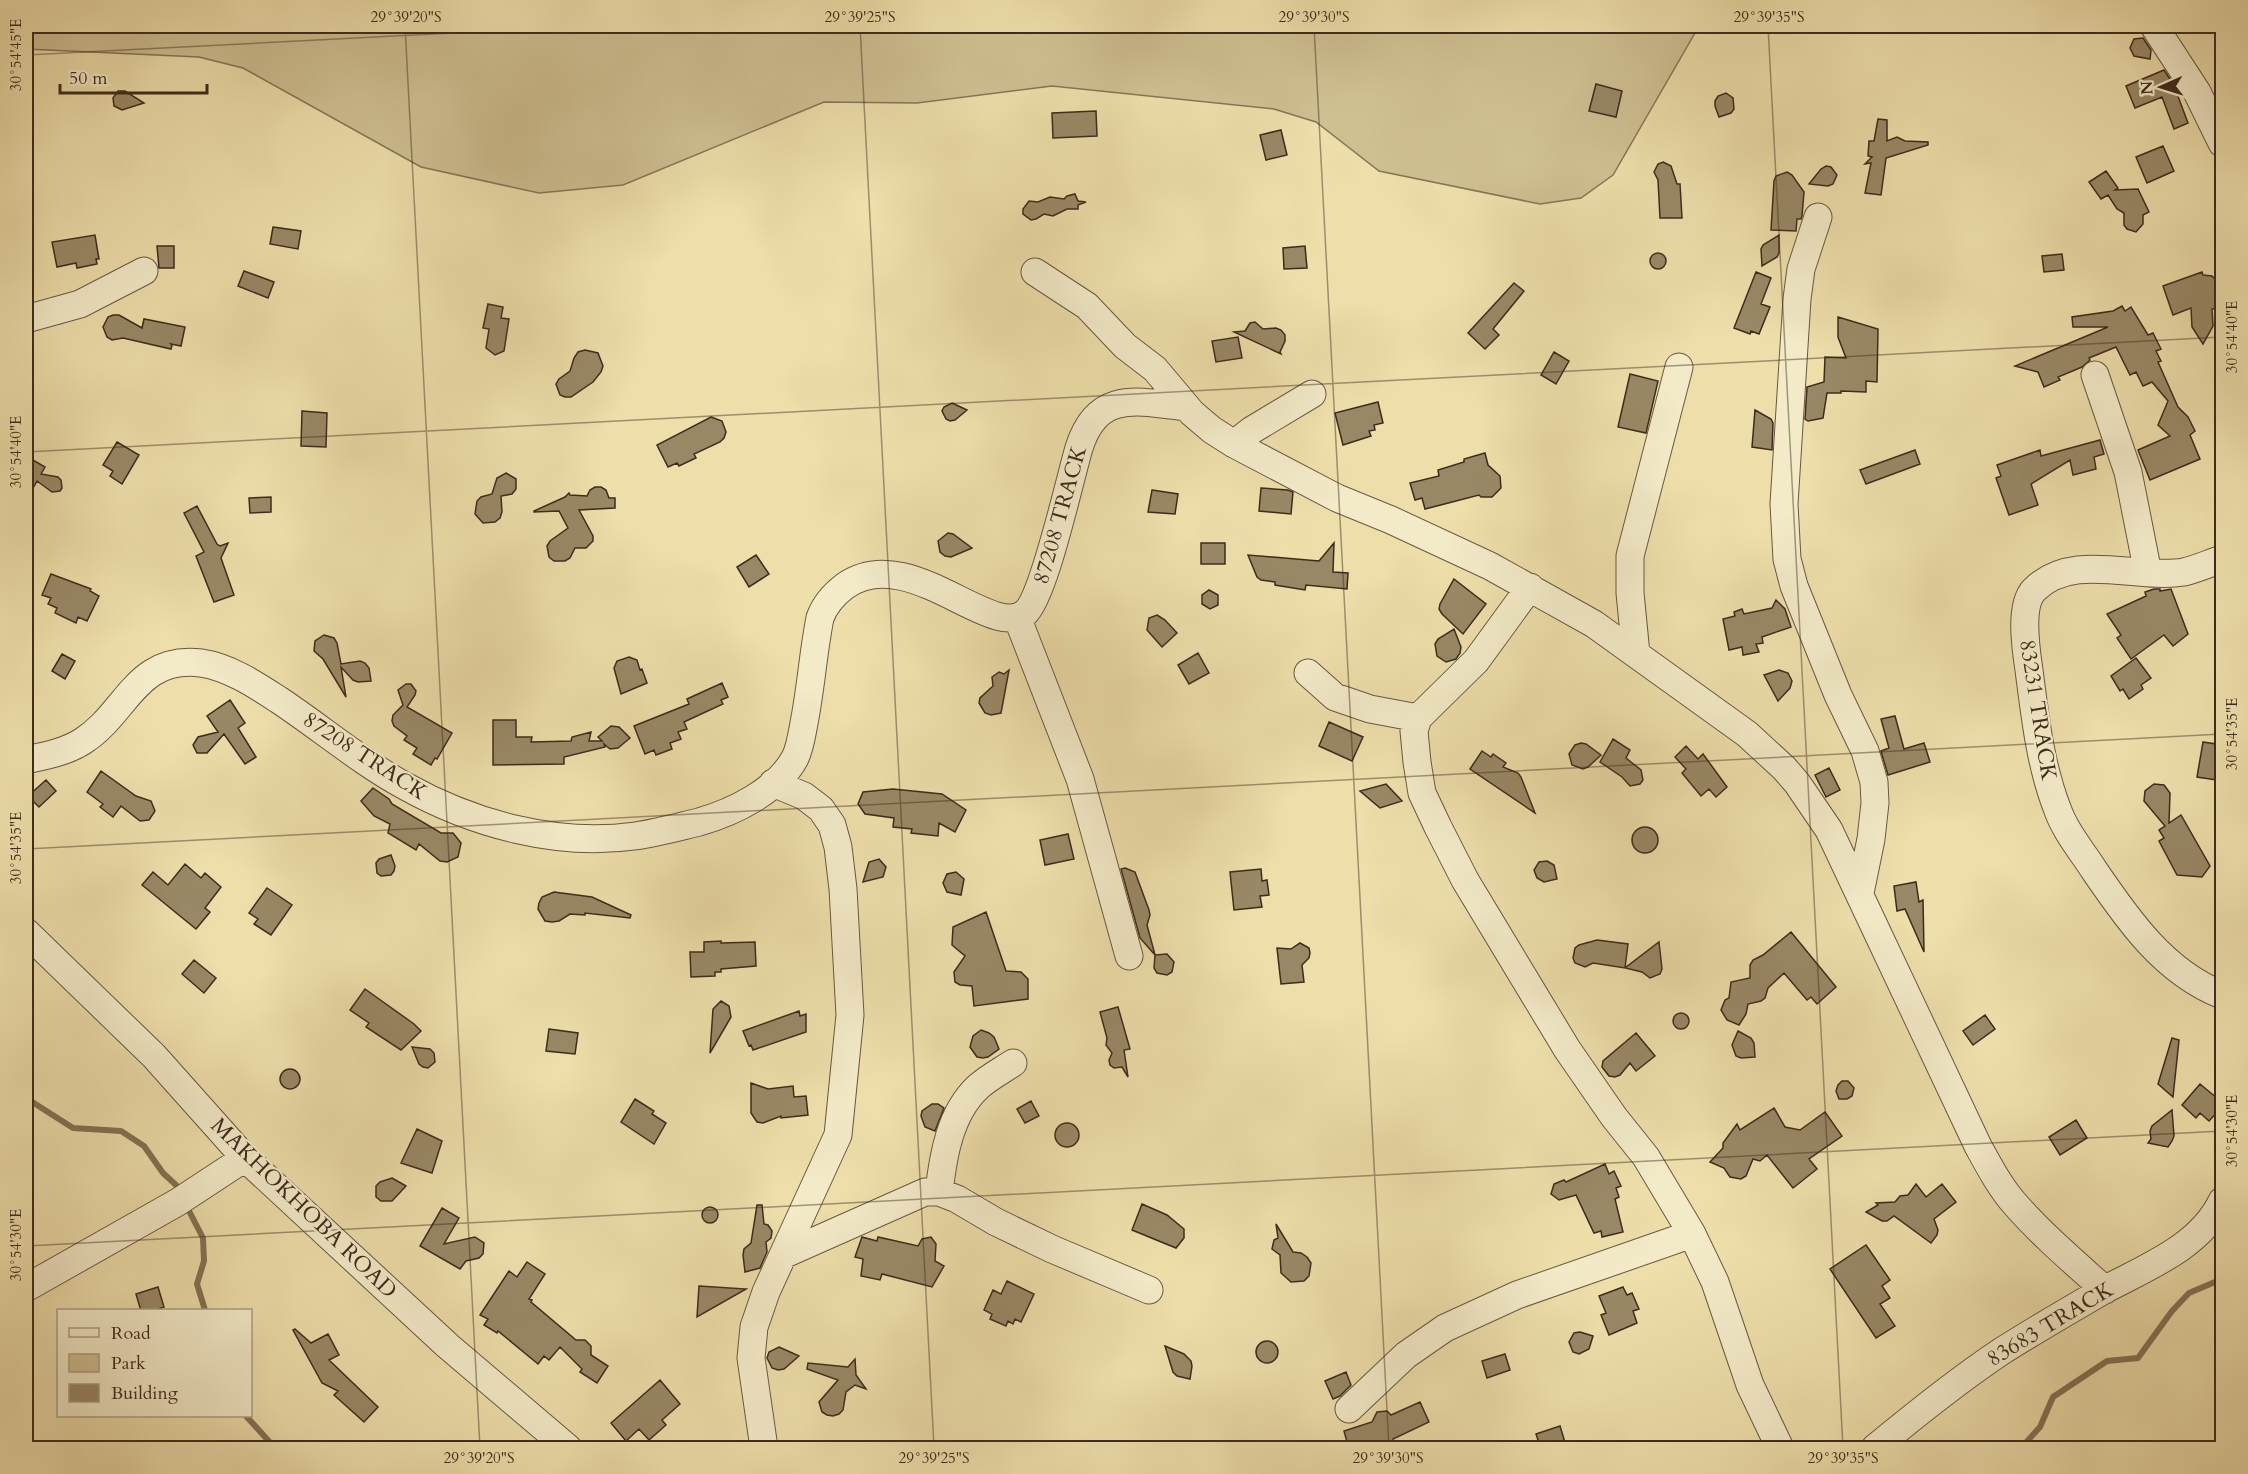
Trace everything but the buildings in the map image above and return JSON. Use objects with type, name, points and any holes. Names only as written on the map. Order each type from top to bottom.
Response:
[{"type":"street","points":[[2154,26],[2197,92],[2223,143]]},
{"type":"street","points":[[1818,217],[1801,270],[1797,299],[1784,533],[1787,559],[1794,586],[1838,695],[1865,751],[1874,782],[1875,803],[1871,839],[1860,893]]},
{"type":"street","points":[[26,319],[80,304],[144,272]]},
{"type":"street","points":[[1035,273],[1087,306],[1125,346],[1155,369],[1186,407],[1212,430],[1234,444],[1328,493],[1391,520],[1530,587],[1594,624],[1747,734],[1784,768],[1803,791],[1828,830],[1860,893],[1978,1146],[1996,1178],[2013,1203],[2104,1290]]},
{"type":"street","points":[[1636,654],[1630,593],[1630,556],[1679,367]]},
{"type":"street","points":[[2095,375],[2128,472],[2148,573]]},
{"type":"street","points":[[1234,444],[1252,430],[1312,394]]},
{"type":"street","name":"87208 TRACK","points":[[26,760],[48,756],[82,742],[94,733],[141,680],[158,670],[172,665],[201,663],[248,681],[315,724],[374,767],[424,796],[464,815],[548,835],[584,839],[660,832],[712,818],[752,799],[773,783],[795,757],[811,689],[817,632],[824,607],[832,597],[856,579],[883,575],[924,582],[992,616],[1006,619],[1024,614],[1033,605],[1043,582],[1078,448],[1091,420],[1101,411],[1125,402],[1186,407]]},
{"type":"street","name":"83231 TRACK","points":[[2223,559],[2183,572],[2148,573],[2095,569],[2068,573],[2046,582],[2030,594],[2025,618],[2025,638],[2042,757],[2052,793],[2066,827],[2121,908],[2165,960],[2189,978],[2223,995]]},
{"type":"street","points":[[1530,587],[1476,661],[1418,718],[1414,731],[1422,793],[1465,880],[1567,1049],[1614,1118],[1646,1157],[1692,1234],[1715,1282],[1750,1386],[1780,1449]]},
{"type":"street","points":[[1017,617],[1080,779],[1129,956]]},
{"type":"street","points":[[1308,673],[1335,697],[1370,709],[1418,718]]},
{"type":"street","points":[[764,1449],[751,1358],[754,1326],[766,1292],[838,1135],[850,1015],[843,889],[838,848],[832,825],[821,810],[804,796],[773,783]]},
{"type":"street","name":"MAKHOKHOBA ROAD","points":[[26,932],[154,1056],[245,1158],[448,1346],[568,1449]]},
{"type":"street","points":[[939,1192],[943,1159],[951,1131],[963,1106],[978,1088],[1013,1063]]},
{"type":"street","points":[[26,1288],[162,1210],[245,1158]]},
{"type":"street","points":[[783,1255],[925,1192],[939,1192],[957,1199],[996,1222],[1052,1249],[1149,1290]]},
{"type":"street","name":"83683 TRACK","points":[[1875,1449],[1940,1394],[2003,1351],[2104,1290],[2160,1261],[2198,1235],[2215,1217],[2223,1201]]},
{"type":"street","points":[[1349,1409],[1406,1355],[1445,1328],[1516,1295],[1692,1234]]},
{"type":"green space","points":[[26,26],[1699,26],[1613,175],[1581,198],[1540,204],[1379,171],[1316,122],[1274,109],[1052,86],[917,103],[824,102],[623,185],[539,193],[421,167],[243,68],[199,57],[26,49]]},
{"type":"waterway","points":[[26,1098],[73,1128],[121,1131],[144,1146],[180,1193]]},
{"type":"waterway","points":[[186,1205],[203,1238],[204,1261],[197,1284],[205,1309]]},
{"type":"waterway","points":[[2021,1448],[2040,1427],[2053,1397],[2107,1361],[2138,1358],[2172,1311],[2189,1293],[2222,1279]]},
{"type":"waterway","points":[[247,1417],[275,1448]]}]
